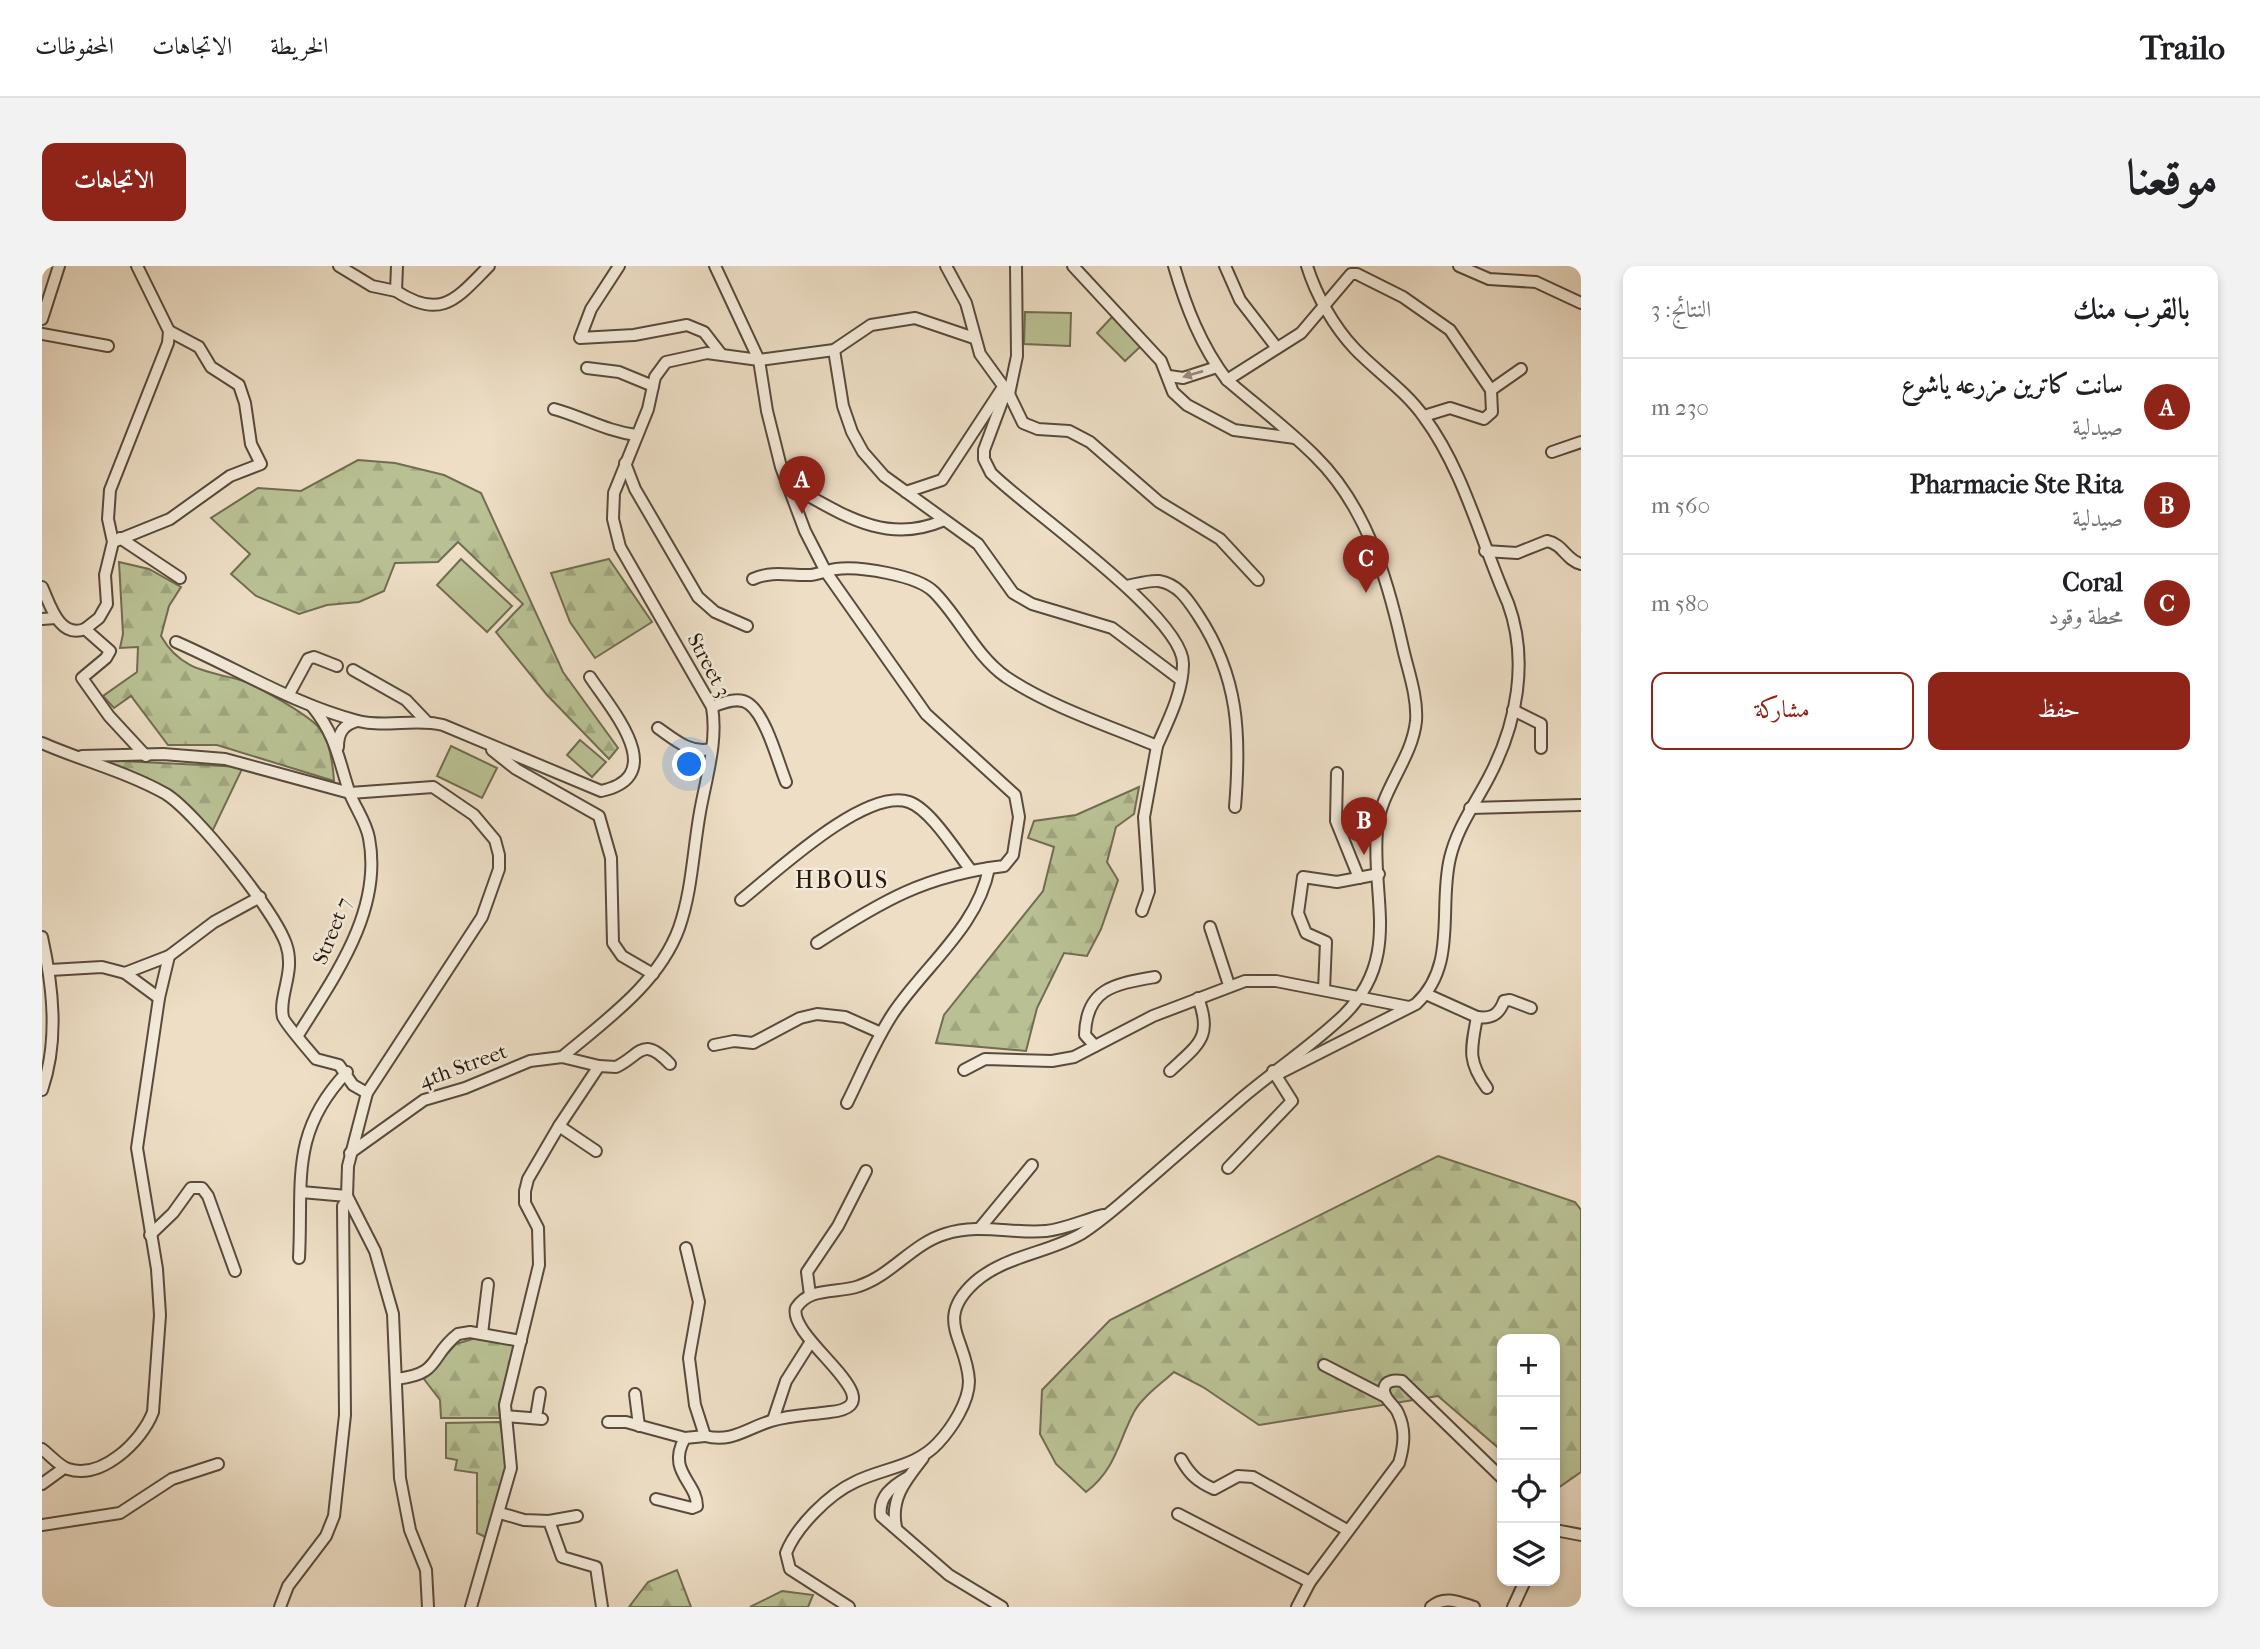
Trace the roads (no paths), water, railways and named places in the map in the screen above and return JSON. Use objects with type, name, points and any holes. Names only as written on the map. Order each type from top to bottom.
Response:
[{"type":"street","points":[[42,319],[59,266]]},
{"type":"street","points":[[137,266],[169,331],[165,357],[110,490],[108,519],[117,540],[180,578]]},
{"type":"street","points":[[339,266],[372,286],[396,291],[419,302],[448,304],[489,266]]},
{"type":"street","points":[[396,291],[397,266]]},
{"type":"street","points":[[619,266],[591,309],[580,338],[634,335],[687,325],[704,332],[721,354]]},
{"type":"street","points":[[715,266],[759,360],[767,411],[787,484],[826,572],[926,714],[1015,795],[1019,817],[1013,855],[1004,866],[970,869],[900,893],[817,943]]},
{"type":"street","points":[[946,266],[966,303],[974,338],[985,362],[1006,391],[1023,423],[1038,429],[1069,430],[1090,442],[1159,502],[1220,539],[1258,580]]},
{"type":"street","points":[[1016,266],[1017,356],[984,450],[988,469],[1020,500],[1127,586],[1173,635],[1181,648],[1184,663],[1181,680],[1157,746],[1144,817],[1149,891],[1142,911]]},
{"type":"street","points":[[1073,266],[1151,350],[1169,376],[1177,397],[1223,426],[1247,433],[1295,438]]},
{"type":"street","points":[[1002,1607],[948,1575],[881,1516],[880,1507],[890,1488],[908,1477],[940,1441],[957,1416],[969,1385],[953,1324],[961,1297],[978,1279],[1000,1266],[1065,1242],[1109,1214],[1345,1014],[1360,996],[1368,983],[1377,949],[1382,907],[1377,827],[1381,807],[1406,755],[1416,720],[1410,676],[1380,561],[1369,536],[1331,476],[1295,438],[1227,380],[1217,367],[1196,328],[1174,266]]},
{"type":"street","points":[[1225,266],[1240,300],[1277,348]]},
{"type":"street","points":[[1275,1073],[1409,1007],[1426,994],[1439,969],[1444,948],[1449,860],[1470,808],[1489,776],[1514,710],[1520,654],[1516,625],[1452,464],[1424,416],[1354,348],[1325,307],[1307,266]]},
{"type":"street","points":[[1459,266],[1489,279],[1536,282],[1581,303]]},
{"type":"street","points":[[1227,380],[1301,333],[1351,274],[1403,297],[1450,330],[1491,390],[1492,412],[1484,419],[1450,408],[1424,416]]},
{"type":"street","points":[[974,338],[915,318],[871,325],[834,350],[843,406],[852,432],[871,462],[942,521],[978,544],[1013,593],[1032,604],[1112,628],[1181,680]]},
{"type":"street","points":[[42,587],[56,618],[71,630],[85,629],[99,618],[107,604],[105,575],[117,540],[170,519],[230,477],[261,464],[251,444],[245,402],[239,385],[211,367],[199,347],[169,331]]},
{"type":"street","points":[[42,334],[108,346]]},
{"type":"street","name":"Street 3","points":[[562,1057],[609,1018],[653,974],[670,949],[685,905],[714,738],[712,707],[616,537],[613,500],[648,409],[654,377],[666,362],[706,353],[759,360],[834,350]]},
{"type":"street","points":[[1169,376],[1188,377],[1217,367]]},
{"type":"street","points":[[587,368],[619,372],[653,386]]},
{"type":"street","points":[[1491,390],[1521,369]]},
{"type":"street","points":[[906,492],[942,480],[1006,391]]},
{"type":"street","points":[[554,410],[575,415],[607,430],[636,435]]},
{"type":"street","points":[[1552,452],[1581,442]]},
{"type":"street","points":[[625,463],[635,489],[698,597],[715,612],[747,626]]},
{"type":"street","points":[[787,484],[877,528],[914,530],[942,521]]},
{"type":"street","points":[[1485,551],[1517,553],[1547,541],[1560,545],[1571,560],[1581,564]]},
{"type":"street","points":[[753,579],[779,572],[810,575],[837,569],[890,574],[923,583],[936,595],[976,648],[1003,675],[1042,697],[1157,746]]},
{"type":"street","points":[[1127,586],[1158,581],[1176,588],[1184,594],[1210,633],[1231,681],[1237,753],[1235,807]]},
{"type":"street","points":[[42,619],[56,618]]},
{"type":"street","points":[[85,629],[110,652],[83,675],[82,679],[108,716],[146,756]]},
{"type":"street","points":[[176,642],[310,704],[357,721],[373,724],[428,722],[601,791],[618,788],[632,774],[632,741],[590,677]]},
{"type":"street","points":[[289,694],[308,659],[314,657],[337,666]]},
{"type":"street","points":[[353,670],[406,700],[428,722]]},
{"type":"street","points":[[712,707],[735,701],[749,704],[760,718],[786,782]]},
{"type":"street","name":"Street 7","points":[[298,1035],[340,969],[365,910],[372,857],[369,836],[350,793],[339,751],[322,718],[310,704]]},
{"type":"street","points":[[1514,710],[1541,724],[1541,748]]},
{"type":"street","points":[[339,751],[340,733],[346,725],[357,721]]},
{"type":"street","points":[[658,728],[683,745],[700,752],[711,749]]},
{"type":"street","points":[[42,743],[82,756],[177,801],[260,897],[286,943],[289,976],[282,1016],[286,1024],[316,1059],[335,1062],[346,1072],[354,1085],[367,1093]]},
{"type":"street","points":[[484,743],[516,769],[599,816],[611,858],[611,925],[615,950],[653,974]]},
{"type":"street","points":[[82,756],[225,759],[350,793],[420,787],[441,790],[487,828],[495,840],[500,862],[496,884],[482,917],[367,1093],[350,1153],[348,1197],[343,1206],[345,1415],[334,1516],[326,1536],[288,1586],[280,1607]]},
{"type":"street","points":[[1337,774],[1336,821],[1359,878]]},
{"type":"street","points":[[741,900],[844,819],[884,802],[908,802],[920,808],[970,869]]},
{"type":"street","points":[[1470,808],[1581,805]]},
{"type":"street","points":[[847,1103],[881,1033],[905,996],[966,921],[979,899],[989,868]]},
{"type":"street","points":[[1324,990],[1326,942],[1306,933],[1298,913],[1302,879],[1305,875],[1337,882],[1379,874]]},
{"type":"street","points":[[125,973],[169,956],[214,922],[260,897]]},
{"type":"street","points":[[1210,926],[1229,985]]},
{"type":"street","points":[[42,937],[48,977],[52,1044],[42,1090]]},
{"type":"street","points":[[42,1449],[64,1468],[82,1471],[98,1466],[126,1450],[148,1425],[154,1399],[160,1315],[136,1148],[159,998],[169,956]]},
{"type":"street","points":[[48,977],[102,967],[125,973],[159,998]]},
{"type":"street","points":[[1095,1046],[1085,1035],[1085,1017],[1095,997],[1120,985],[1155,977]]},
{"type":"street","points":[[964,1070],[985,1059],[1062,1060],[1229,985],[1257,979],[1409,1007]]},
{"type":"street","points":[[1426,994],[1477,1017],[1488,1019],[1501,1011],[1504,1001],[1510,1000],[1531,1008]]},
{"type":"street","points":[[1170,1071],[1205,1033],[1207,1024],[1198,998]]},
{"type":"street","points":[[714,1045],[734,1041],[753,1043],[800,1018],[817,1014],[845,1017],[881,1033]]},
{"type":"street","points":[[1477,1017],[1471,1051],[1473,1068],[1488,1088]]},
{"type":"street","points":[[562,1057],[599,1066],[617,1067],[639,1050],[646,1049],[659,1053],[670,1064]]},
{"type":"street","name":"4th Street","points":[[350,1153],[424,1100],[465,1088],[530,1061],[562,1057]]},
{"type":"street","points":[[471,1607],[511,1468],[505,1405],[539,1265],[541,1245],[538,1228],[525,1203],[525,1191],[528,1179],[559,1126],[599,1066]]},
{"type":"street","points":[[299,1258],[300,1169],[308,1128],[322,1100],[346,1072]]},
{"type":"street","points":[[1228,1168],[1292,1101],[1275,1073]]},
{"type":"street","points":[[559,1126],[596,1151]]},
{"type":"street","points":[[981,1228],[1032,1165]]},
{"type":"street","points":[[810,1295],[807,1272],[838,1226],[866,1171]]},
{"type":"street","points":[[150,1235],[173,1213],[191,1188],[202,1188],[208,1196],[235,1271]]},
{"type":"street","points":[[301,1192],[348,1197]]},
{"type":"street","points":[[348,1197],[374,1251],[388,1290],[395,1334],[400,1478],[410,1530],[426,1570],[428,1607]]},
{"type":"street","points":[[608,1422],[626,1422],[685,1438],[729,1438],[773,1420],[842,1410],[852,1398],[849,1381],[810,1343],[794,1315],[801,1301],[810,1295],[873,1281],[893,1269],[926,1242],[945,1234],[981,1228],[1048,1231],[1109,1214]]},
{"type":"street","points":[[686,1248],[699,1302],[690,1345],[692,1389],[705,1436]]},
{"type":"street","points":[[482,1334],[488,1284]]},
{"type":"street","points":[[396,1379],[418,1377],[430,1370],[458,1334],[482,1334],[521,1341]]},
{"type":"street","points":[[773,1420],[786,1381],[810,1343]]},
{"type":"street","points":[[1324,1365],[1386,1397]]},
{"type":"street","points":[[1297,1607],[1310,1582],[1399,1463],[1404,1443],[1403,1429],[1398,1414],[1386,1397],[1384,1390],[1387,1383],[1402,1381],[1497,1473]]},
{"type":"street","points":[[506,1416],[539,1418],[540,1394]]},
{"type":"street","points":[[635,1394],[639,1426]]},
{"type":"street","points":[[656,1499],[692,1508],[696,1506],[679,1459],[685,1438]]},
{"type":"street","points":[[849,1607],[788,1567],[788,1547],[838,1492],[856,1481],[924,1457]]},
{"type":"street","points":[[1181,1459],[1196,1480],[1214,1489],[1238,1476],[1253,1477],[1347,1530]]},
{"type":"street","points":[[42,1525],[120,1513],[172,1479],[218,1464]]},
{"type":"street","points":[[42,1484],[57,1476],[64,1468]]},
{"type":"street","points":[[500,1513],[524,1520],[549,1521],[577,1516]]},
{"type":"street","points":[[1178,1514],[1310,1582]]},
{"type":"street","points":[[549,1521],[562,1557],[596,1567],[602,1607]]},
{"type":"street","points":[[1560,1531],[1581,1535]]},
{"type":"street","points":[[1513,1607],[1523,1586]]},
{"type":"street","points":[[1431,1607],[1438,1601],[1451,1600],[1474,1607]]},
{"type":"place","name":"سانت كاترين مزرعه ياشوع","points":[[802,514]]},
{"type":"place","name":"Coral","points":[[1366,593]]},
{"type":"place","name":"Pharmacie Ste Rita","points":[[1364,855]]},
{"type":"district","name":"HBOUS","points":[[842,880]]}]
